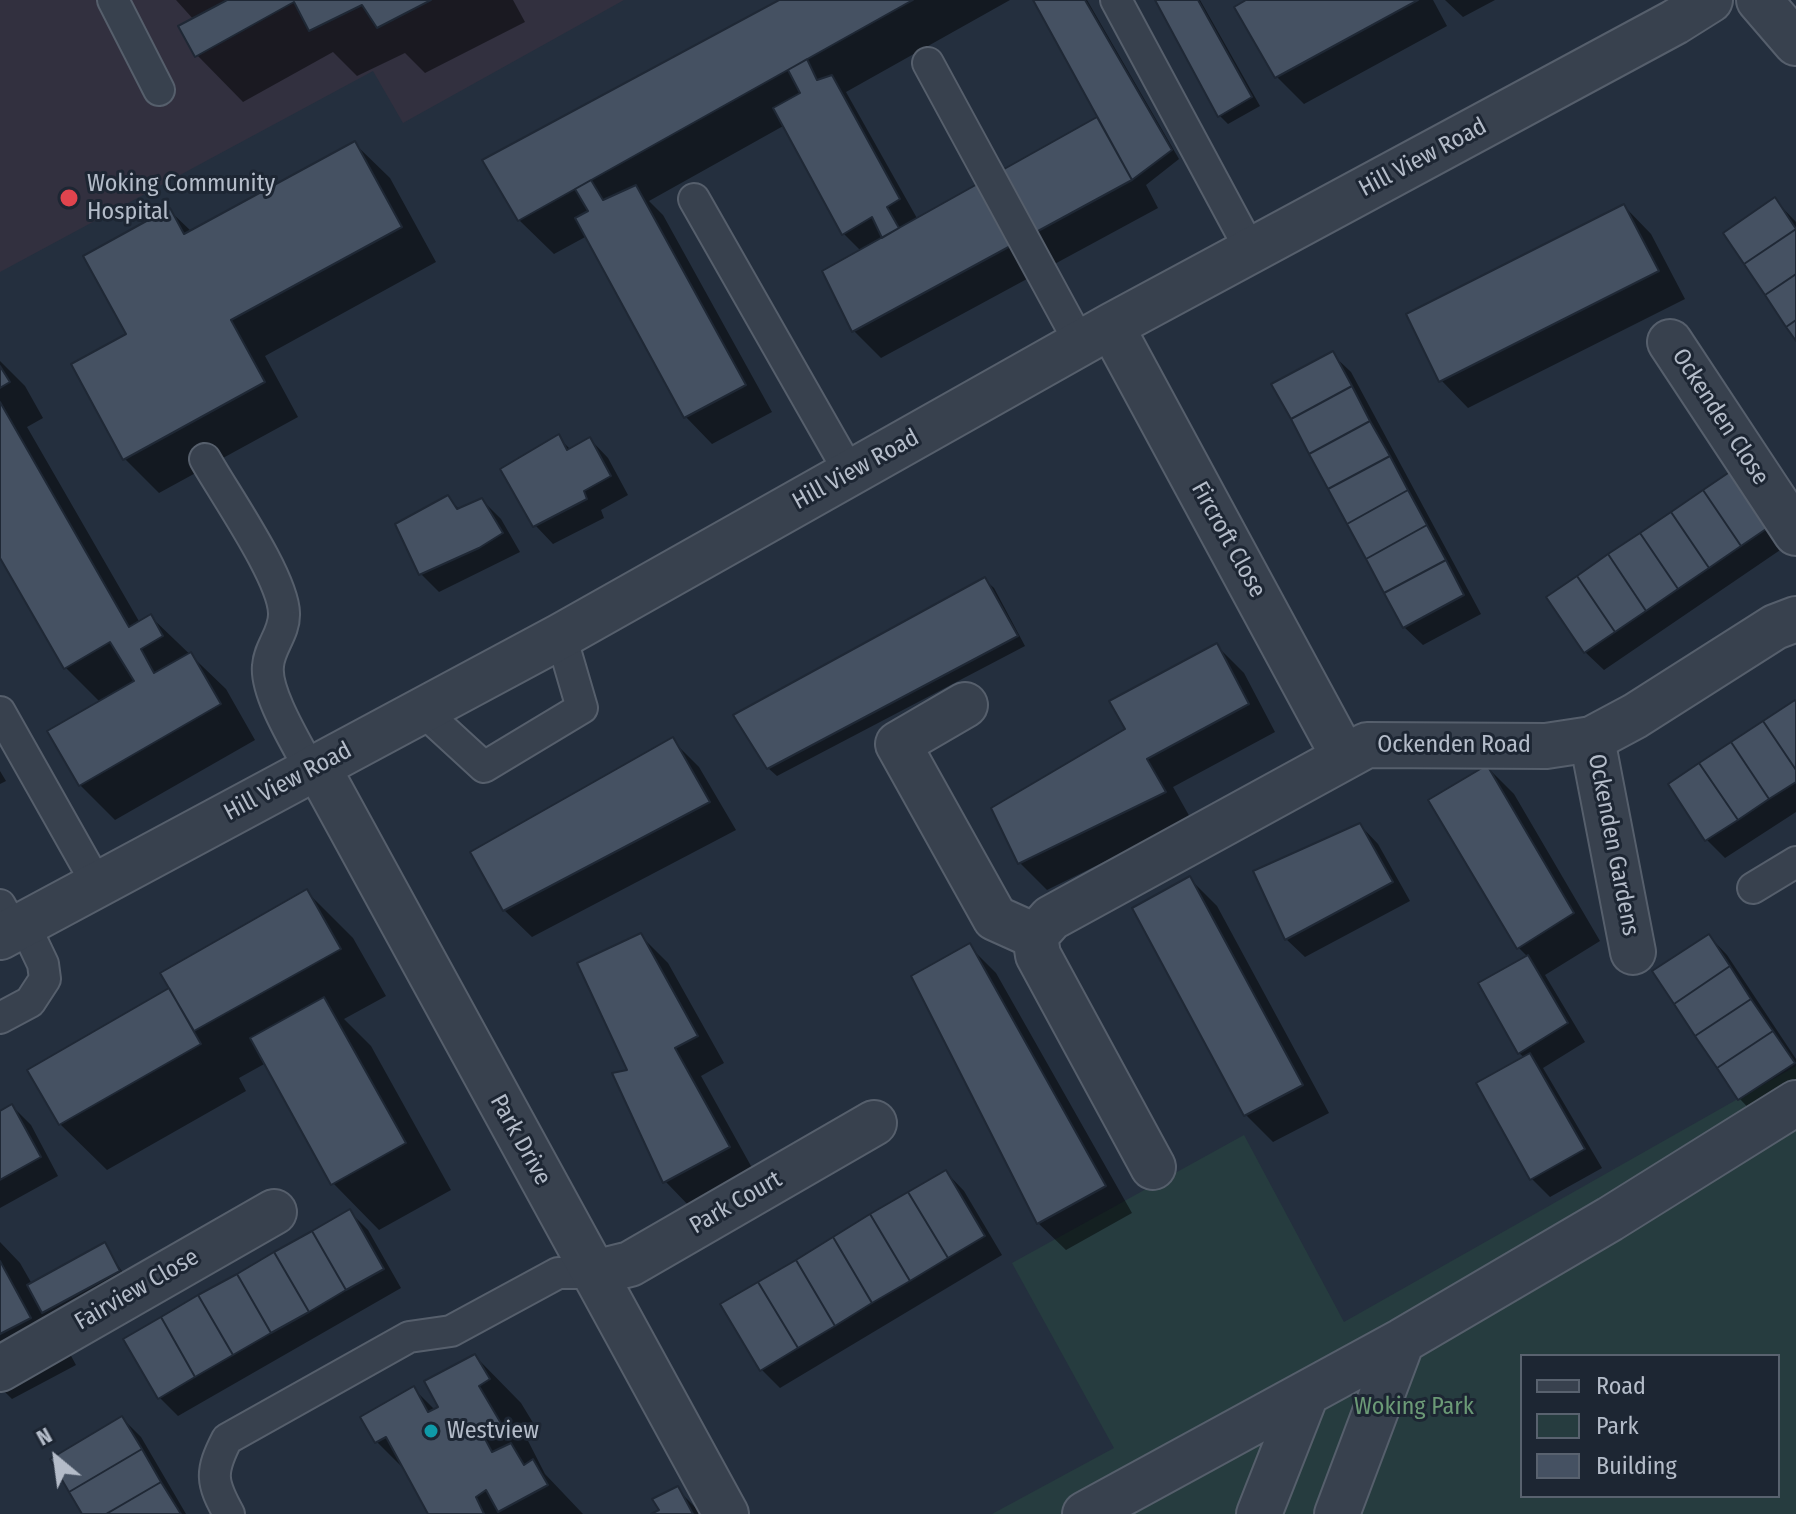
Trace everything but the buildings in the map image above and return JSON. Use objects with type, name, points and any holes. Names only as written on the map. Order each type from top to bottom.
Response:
[{"type":"street","name":"Hill View Road","points":[[10,924],[97,884],[561,636],[1096,335],[1675,22],[1710,0]]},
{"type":"street","points":[[1759,0],[1796,43]]},
{"type":"street","name":"Fircroft Close","points":[[1096,335],[1343,755]]},
{"type":"street","name":"Ockenden Close","points":[[1670,342],[1796,533]]},
{"type":"street","name":"Ockenden Road","points":[[1035,936],[1051,918],[1343,755],[1367,745],[1546,746],[1592,739],[1793,629]]},
{"type":"street","points":[[965,705],[898,744],[995,918],[1035,936],[1038,955],[1153,1167]]},
{"type":"street","name":"Ockenden Gardens","points":[[1592,739],[1633,952]]},
{"type":"street","name":"Park Drive","points":[[313,767],[726,1514]]},
{"type":"street","points":[[1085,1514],[1305,1397],[1402,1341],[1610,1219],[1796,1103]]},
{"type":"street","name":"Park Court","points":[[594,1273],[630,1264],[874,1123]]},
{"type":"street","name":"Fairview Close","points":[[0,1369],[274,1212]]},
{"type":"street","points":[[1337,1514],[1402,1341]]},
{"type":"street","points":[[1259,1514],[1305,1397]]},
{"type":"lane","points":[[113,0],[159,90]]},
{"type":"lane","points":[[1116,0],[1251,251]]},
{"type":"lane","points":[[928,63],[1096,335]]},
{"type":"lane","points":[[694,199],[850,473]]},
{"type":"lane","points":[[205,459],[272,576],[281,599],[283,625],[267,667],[277,699],[313,767]]},
{"type":"lane","points":[[423,711],[484,767],[582,708],[561,636]]},
{"type":"lane","points":[[0,712],[97,884]]},
{"type":"lane","points":[[1753,888],[1795,865]]},
{"type":"lane","points":[[0,1018],[30,1002],[45,979],[43,964],[10,924]]},
{"type":"lane","points":[[229,1514],[213,1485],[217,1459],[227,1439],[409,1337],[451,1331],[558,1273],[594,1273]]},
{"type":"shaded area","name":"Woking Community Hospital","points":[[0,0],[624,0],[403,123],[373,71],[0,272]]},
{"type":"green space","name":"Woking Park","points":[[1796,1066],[1796,1514],[992,1514],[1114,1448],[1012,1263],[1244,1135],[1344,1322]]},
{"type":"place","name":"Woking Community Hospital","points":[[69,198]]},
{"type":"place","name":"Westview","points":[[431,1431]]}]
